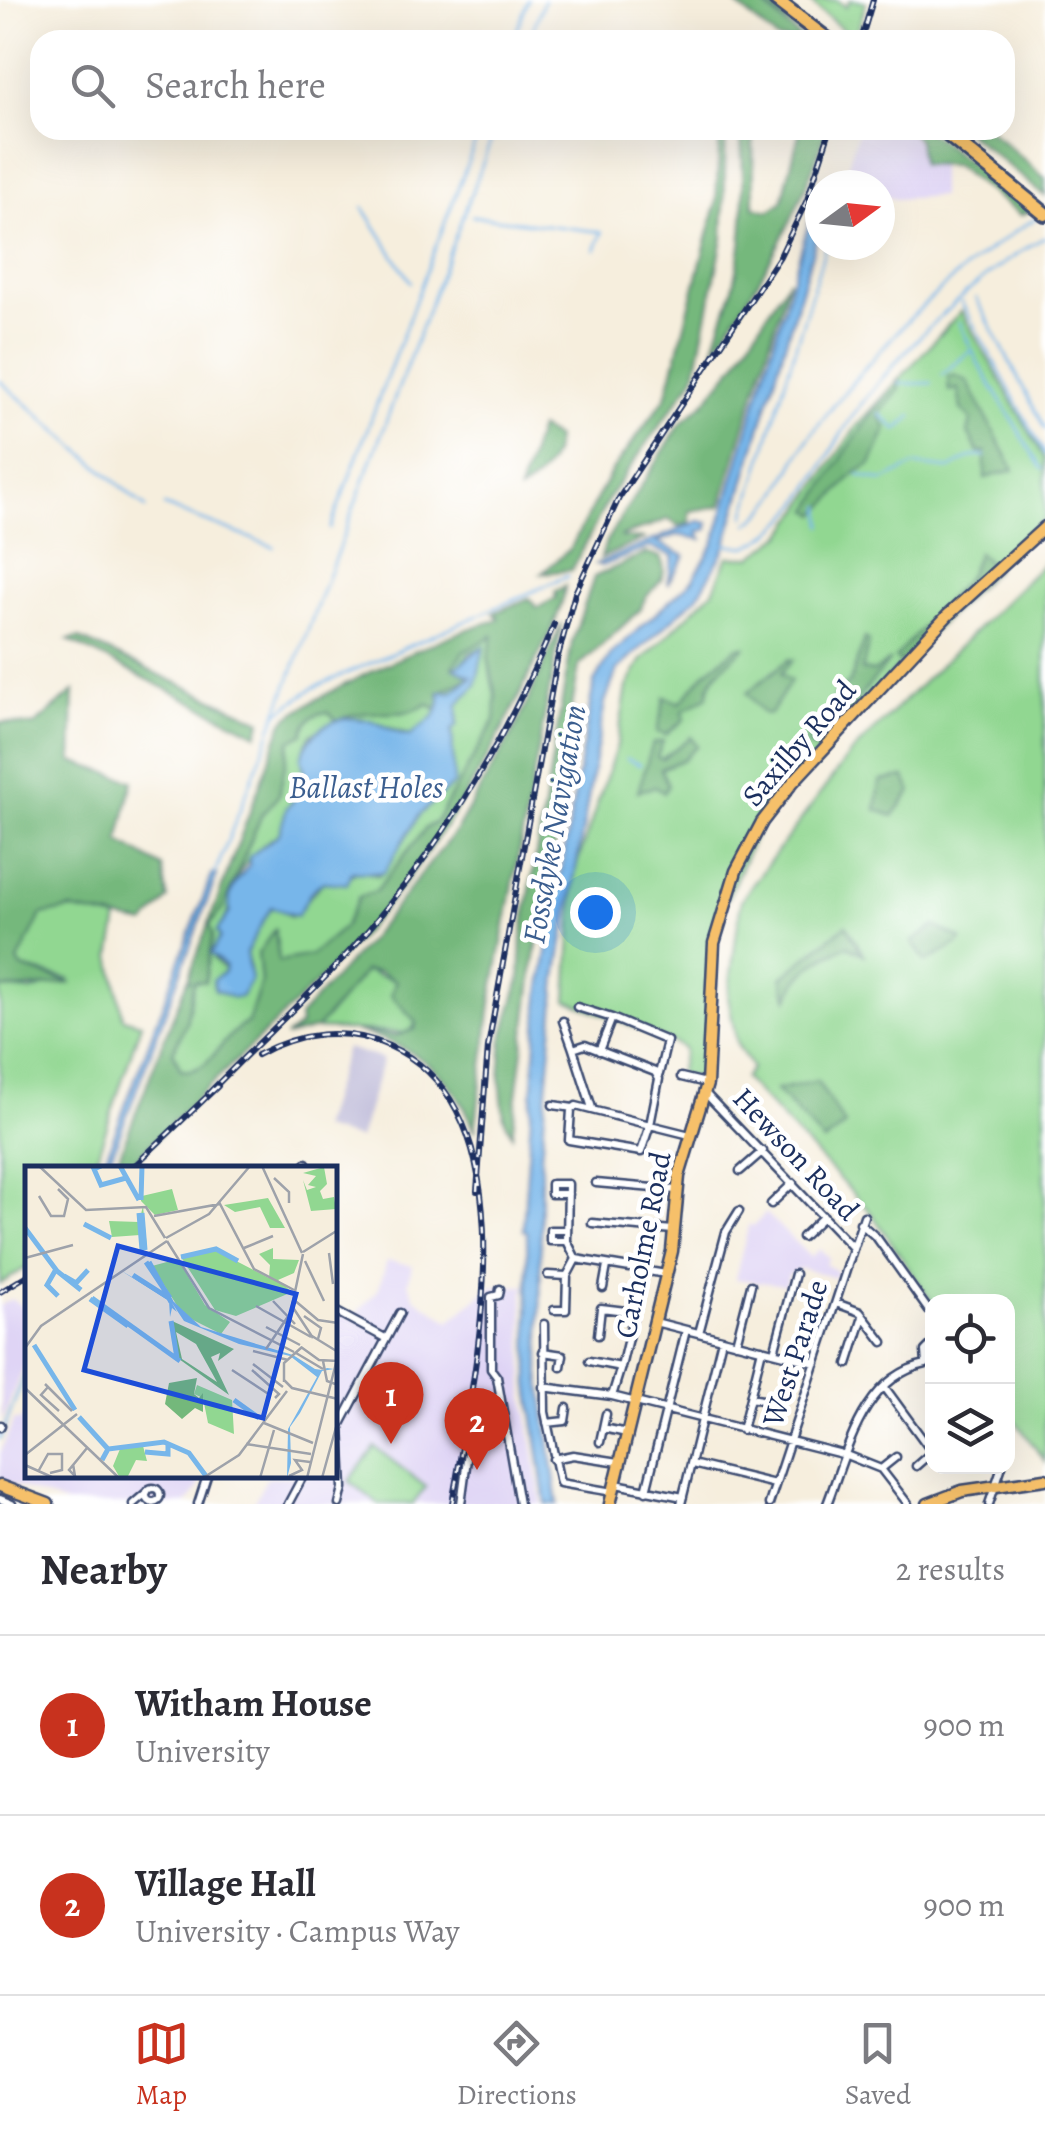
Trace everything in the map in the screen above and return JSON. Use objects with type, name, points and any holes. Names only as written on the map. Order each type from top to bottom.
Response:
[{"type":"highway","points":[[776,0],[815,30]]},
{"type":"highway","points":[[789,0],[826,30]]},
{"type":"highway","points":[[955,140],[1039,203]]},
{"type":"highway","points":[[967,140],[1039,203],[1045,214]]},
{"type":"main road","name":"Saxilby Road","points":[[711,1054],[717,927],[736,871],[762,822],[785,790],[940,624],[1045,527]]},
{"type":"main road","name":"Carholme Road","points":[[612,1493],[667,1274],[676,1190],[706,1088],[711,1054]]},
{"type":"main road","points":[[928,1504],[998,1482],[1045,1479]]},
{"type":"main road","points":[[0,1492],[31,1504]]},
{"type":"main road","points":[[0,1492],[48,1504]]},
{"type":"street","points":[[573,1108],[569,1140],[641,1152],[667,1041],[577,1007]]},
{"type":"street","points":[[599,1051],[612,1018]]},
{"type":"street","points":[[564,1021],[592,1108]]},
{"type":"street","points":[[573,1049],[585,1045],[658,1075]]},
{"type":"street","points":[[680,1078],[706,1088]]},
{"type":"street","name":"Hewson Road","points":[[706,1088],[852,1248]]},
{"type":"street","points":[[553,1105],[592,1108],[691,1135]]},
{"type":"street","points":[[740,1171],[763,1151]]},
{"type":"street","points":[[596,1183],[676,1190]]},
{"type":"street","points":[[771,1204],[793,1183]]},
{"type":"street","points":[[568,1194],[567,1241],[576,1259]]},
{"type":"street","points":[[699,1334],[718,1258],[739,1211]]},
{"type":"street","points":[[802,1237],[824,1216]]},
{"type":"street","name":"West Parade","points":[[768,1504],[862,1220],[925,1307]]},
{"type":"street","points":[[592,1223],[673,1230]]},
{"type":"street","points":[[567,1230],[550,1230],[550,1241],[567,1241]]},
{"type":"street","points":[[576,1259],[667,1274]]},
{"type":"street","points":[[554,1310],[570,1310],[566,1276],[576,1259]]},
{"type":"street","points":[[604,1291],[606,1266]]},
{"type":"street","points":[[774,1352],[795,1274]]},
{"type":"street","points":[[548,1275],[566,1276]]},
{"type":"street","points":[[736,1343],[751,1285]]},
{"type":"street","points":[[500,1289],[499,1295],[491,1297],[491,1369],[518,1504]]},
{"type":"street","points":[[836,1303],[863,1316],[883,1342]]},
{"type":"street","points":[[598,1334],[601,1308],[635,1309],[625,1368],[612,1396]]},
{"type":"street","points":[[338,1312],[385,1338]]},
{"type":"street","points":[[338,1450],[346,1410],[400,1313]]},
{"type":"street","points":[[848,1364],[863,1316]]},
{"type":"street","points":[[655,1322],[816,1363]]},
{"type":"street","points":[[544,1324],[546,1424],[560,1483],[612,1493],[646,1491],[682,1500],[722,1339]]},
{"type":"street","points":[[646,1491],[686,1330]]},
{"type":"street","points":[[630,1333],[640,1334]]},
{"type":"street","points":[[742,1430],[762,1349]]},
{"type":"street","points":[[543,1352],[563,1355],[561,1367]]},
{"type":"street","points":[[590,1361],[643,1372]]},
{"type":"street","points":[[826,1504],[867,1402],[905,1371],[925,1368]]},
{"type":"street","points":[[543,1386],[612,1396],[846,1455],[880,1469],[908,1504]]},
{"type":"street","points":[[886,1388],[925,1442]]},
{"type":"street","points":[[461,1504],[473,1414],[482,1401],[499,1397]]},
{"type":"street","points":[[750,1398],[774,1402]]},
{"type":"street","points":[[546,1424],[564,1425],[566,1408]]},
{"type":"street","points":[[600,1442],[606,1414]]},
{"type":"street","points":[[603,1428],[628,1433]]},
{"type":"street","points":[[553,1460],[574,1454],[620,1463]]},
{"type":"street","points":[[880,1469],[896,1456]]},
{"type":"street","points":[[916,1466],[925,1458]]},
{"type":"street","points":[[338,1460],[343,1488],[339,1504]]},
{"type":"street","points":[[692,1464],[774,1484]]},
{"type":"street","points":[[989,1504],[1000,1474]]},
{"type":"street","points":[[197,1504],[207,1479]]},
{"type":"street","points":[[288,1504],[302,1479]]},
{"type":"street","points":[[135,1503],[155,1488],[160,1494],[158,1503]]},
{"type":"street","points":[[0,1492],[12,1504]]},
{"type":"street","points":[[147,1492],[158,1503]]},
{"type":"street","points":[[135,1503],[158,1503]]},
{"type":"shaded area","points":[[855,140],[916,140],[940,165],[940,196],[896,199],[895,170],[847,170]]},
{"type":"shaded area","points":[[346,1048],[383,1059],[359,1139],[321,1129]]},
{"type":"shaded area","points":[[766,1213],[810,1257],[820,1249],[829,1258],[825,1264],[837,1271],[835,1278],[801,1268],[788,1275],[786,1285],[735,1279],[749,1224],[753,1226]]},
{"type":"shaded area","points":[[387,1261],[413,1265],[408,1283],[415,1298],[450,1321],[491,1286],[527,1286],[523,1290],[524,1391],[542,1504],[253,1504],[266,1479],[338,1479],[338,1312],[352,1318],[378,1290]]},
{"type":"shaded area","points":[[11,1299],[25,1309],[25,1364],[2,1421],[0,1306]]},
{"type":"shaded area","points":[[25,1409],[25,1479],[201,1479],[197,1491],[186,1504],[66,1504],[0,1480],[0,1453],[14,1420],[21,1421]]},
{"type":"green space","points":[[731,0],[767,0],[805,30],[798,30],[760,1],[791,30],[766,30]]},
{"type":"green space","points":[[808,0],[837,0],[846,7],[850,0],[866,2],[858,30],[843,30]]},
{"type":"green space","points":[[719,140],[726,140],[723,238],[695,376],[610,496],[572,570],[542,573],[570,549],[611,472],[666,397],[716,204]]},
{"type":"green space","points":[[741,140],[753,140],[754,207],[769,211],[782,202],[798,140],[822,140],[812,170],[805,170],[805,189],[779,244],[714,349],[733,288],[743,229]]},
{"type":"green space","points":[[918,140],[940,140],[1030,211],[1020,215],[954,165],[921,164]]},
{"type":"green space","points":[[976,140],[1001,140],[1045,178],[1045,196]]},
{"type":"green space","points":[[789,279],[721,506],[690,511],[690,523],[678,526],[669,519],[620,537],[643,539],[601,558],[606,541],[681,423],[704,403],[736,363]]},
{"type":"green space","points":[[961,311],[1045,459],[1045,519],[988,567],[764,815],[716,924],[708,1050],[703,1052],[698,1079],[679,1074],[684,1050],[679,1045],[567,1000],[575,870],[617,745],[627,687],[642,660],[713,591],[728,557],[752,557],[784,534],[856,427]]},
{"type":"green space","points":[[955,375],[967,381],[1014,470],[985,478],[985,452],[979,453],[968,433],[971,420],[961,409],[958,389],[949,391],[948,377]]},
{"type":"green space","points":[[899,379],[899,390],[879,415],[887,428],[871,464],[854,474],[817,515],[810,510],[820,493]]},
{"type":"green space","points":[[539,428],[556,438],[553,455],[539,476],[519,491]]},
{"type":"green space","points":[[978,552],[996,569],[901,663],[895,658],[968,576]]},
{"type":"green space","points":[[646,553],[660,557],[664,573],[661,580],[641,609],[579,666],[552,824],[557,833],[534,964],[512,1135],[504,1118],[500,1079],[503,1037],[520,979],[522,936],[572,642],[594,577]]},
{"type":"green space","points":[[1045,562],[1045,1461],[1015,1420],[1015,1294],[927,1294],[872,1214],[744,1078],[752,1068],[737,1044],[728,997],[741,900],[850,754]]},
{"type":"green space","points":[[565,586],[556,620],[489,755],[443,830],[391,900],[308,992],[130,1166],[115,1166],[187,980],[191,981],[188,979],[283,722],[321,697],[386,664],[496,621],[499,618],[494,613],[529,598],[537,608],[556,598],[555,592]],"holes":[[[493,636],[488,657],[496,696],[495,720],[436,822],[426,828],[376,891],[359,897],[344,927],[311,955],[279,961],[275,929],[258,953],[261,982],[248,1023],[201,1066],[181,1070],[173,1052],[186,1023],[194,981],[205,982],[213,935],[210,925],[223,908],[262,814],[279,795],[290,741],[303,734],[311,718],[318,714],[328,712],[338,721],[360,714],[406,712],[427,704],[436,708],[441,705],[439,692],[471,677],[453,667],[463,652]]]},
{"type":"green space","points":[[562,623],[492,996],[475,1131],[456,1094],[428,1065],[394,1044],[354,1031],[396,1036],[415,1029],[416,1022],[391,995],[396,981],[379,972],[365,971],[316,1029],[285,1037],[300,1026],[299,1017],[369,940],[457,829],[516,727]]},
{"type":"green space","points":[[492,635],[490,673],[496,701],[495,720],[477,760],[436,822],[426,828],[376,891],[359,897],[345,927],[311,955],[279,962],[278,952],[258,953],[261,982],[248,1023],[201,1066],[181,1070],[173,1052],[186,1023],[194,981],[204,982],[206,977],[210,925],[262,814],[279,795],[290,741],[313,716],[328,711],[338,720],[360,713],[406,712],[427,704],[435,708],[439,692],[471,678],[460,688],[439,695],[442,704],[436,719],[411,735],[361,718],[312,733],[303,752],[303,791],[289,805],[279,834],[251,857],[233,887],[227,915],[217,931],[220,937],[214,959],[225,970],[213,984],[215,991],[240,996],[250,968],[246,953],[265,913],[277,906],[291,917],[323,882],[339,882],[360,870],[379,876],[419,815],[454,784],[452,729],[457,726],[458,704],[476,685],[484,646],[469,653],[457,670],[453,667],[463,652]]},
{"type":"green space","points":[[78,638],[262,721],[257,734],[68,640]]},
{"type":"green space","points":[[865,638],[869,641],[862,670],[874,672],[890,660],[817,749],[807,745],[805,739],[827,715],[837,692],[850,682]]},
{"type":"green space","points":[[738,647],[745,647],[716,675],[708,696],[683,711],[685,719],[666,735],[657,732],[665,697],[680,703],[706,672]]},
{"type":"green space","points":[[789,659],[793,660],[781,674],[791,681],[770,714],[763,713],[747,693]]},
{"type":"green space","points":[[74,691],[72,761],[133,781],[119,841],[162,867],[168,899],[145,924],[70,909],[41,915],[18,961],[22,968],[72,983],[0,988],[0,722],[34,726]]},
{"type":"green space","points":[[691,737],[697,746],[684,759],[661,769],[668,785],[664,793],[655,787],[638,791],[653,743],[663,741],[657,757],[662,759]]},
{"type":"green space","points":[[905,777],[911,792],[893,816],[876,810],[880,781]]},
{"type":"green space","points":[[70,909],[118,919],[111,956],[123,1018],[141,1023],[94,1166],[25,1166],[25,1268],[0,1284],[0,988],[31,991],[68,979],[22,968],[17,960],[41,915]]},
{"type":"green space","points":[[846,925],[863,954],[847,946],[828,955],[804,973],[788,999],[782,977]]},
{"type":"green space","points":[[935,926],[961,939],[960,943],[926,962],[912,942]]},
{"type":"green space","points":[[365,971],[396,981],[391,995],[416,1022],[410,1033],[316,1029]]},
{"type":"green space","points":[[817,1081],[845,1125],[824,1142],[776,1090]]},
{"type":"green space","points":[[375,1447],[426,1487],[413,1504],[379,1504],[349,1481]]},
{"type":"water","points":[[805,237],[805,260],[810,260],[724,551],[698,596],[617,670],[605,702],[557,977],[541,1157],[540,1373],[558,1504],[546,1504],[529,1385],[527,1231],[523,1230],[539,998],[594,682],[611,654],[692,581],[714,544]]},
{"type":"water","points":[[699,521],[708,523],[708,529],[698,532],[702,539],[677,535],[657,542],[685,556],[668,584],[673,556],[649,547],[602,566],[596,564]]},
{"type":"water","name":"Ballast Holes","points":[[484,646],[476,685],[458,704],[457,726],[452,730],[454,784],[419,815],[384,873],[352,872],[347,884],[323,882],[312,890],[297,916],[271,907],[246,953],[251,980],[240,997],[215,990],[213,980],[224,972],[225,966],[211,954],[220,937],[217,931],[230,912],[231,892],[249,865],[249,857],[279,834],[287,807],[303,791],[306,776],[301,758],[313,737],[329,724],[350,719],[374,722],[411,735],[436,713],[440,692],[452,692],[472,677],[455,668]]},
{"type":"water","points":[[212,874],[217,875],[118,1139],[108,1163],[104,1162]]},
{"type":"waterway","points":[[517,30],[528,0]]},
{"type":"waterway","points":[[533,30],[544,0]]},
{"type":"waterway","points":[[438,241],[476,140]]},
{"type":"waterway","points":[[271,729],[491,140]]},
{"type":"waterway","points":[[363,207],[411,282]]},
{"type":"waterway","points":[[472,216],[602,232],[595,250]]},
{"type":"waterway","points":[[748,524],[777,494],[813,432],[915,313],[973,262],[1038,217]]},
{"type":"waterway","points":[[726,544],[746,547],[766,537],[782,522],[811,486],[859,407],[899,359],[968,291],[1045,237]]},
{"type":"waterway","points":[[330,529],[437,243]]},
{"type":"waterway","points":[[745,516],[822,260]]},
{"type":"waterway","points":[[976,298],[1045,429]]},
{"type":"waterway","points":[[961,302],[1045,454]]},
{"type":"waterway","points":[[959,322],[978,363],[1042,469]]},
{"type":"waterway","points":[[942,375],[970,351]]},
{"type":"waterway","points":[[0,381],[146,508]]},
{"type":"waterway","points":[[899,384],[932,383]]},
{"type":"waterway","points":[[880,414],[897,430],[912,416]]},
{"type":"waterway","points":[[858,475],[883,481],[915,465],[949,469],[971,457],[985,456]]},
{"type":"waterway","points":[[164,506],[274,547]]},
{"type":"waterway","points":[[822,506],[823,526]]},
{"type":"waterway","points":[[278,713],[313,688],[568,576]]},
{"type":"waterway","points":[[214,876],[270,733]]},
{"type":"waterway","points":[[627,759],[640,765]]},
{"type":"waterway","points":[[105,1166],[108,1160]]},
{"type":"waterway","points":[[0,1439],[25,1375]]},
{"type":"railway","points":[[864,30],[873,0]]},
{"type":"railway","points":[[477,1191],[488,1047],[557,660],[575,593],[619,498],[780,256],[807,200],[827,140]]},
{"type":"railway","points":[[208,1094],[348,953],[411,877],[490,756],[554,624]]},
{"type":"railway","points":[[257,1055],[289,1041],[322,1034],[372,1040],[389,1046],[435,1079],[465,1127],[480,1187],[484,1252],[481,1321],[452,1504]]},
{"type":"railway","points":[[134,1166],[218,1086]]},
{"type":"railway","points":[[0,1292],[25,1277]]},
{"type":"place","name":"Witham House","points":[[391,1444]]},
{"type":"place","name":"Village Hall","points":[[477,1470]]},
{"type":"water label","name":"Fossdyke Navigation","points":[[554,824]]}]
